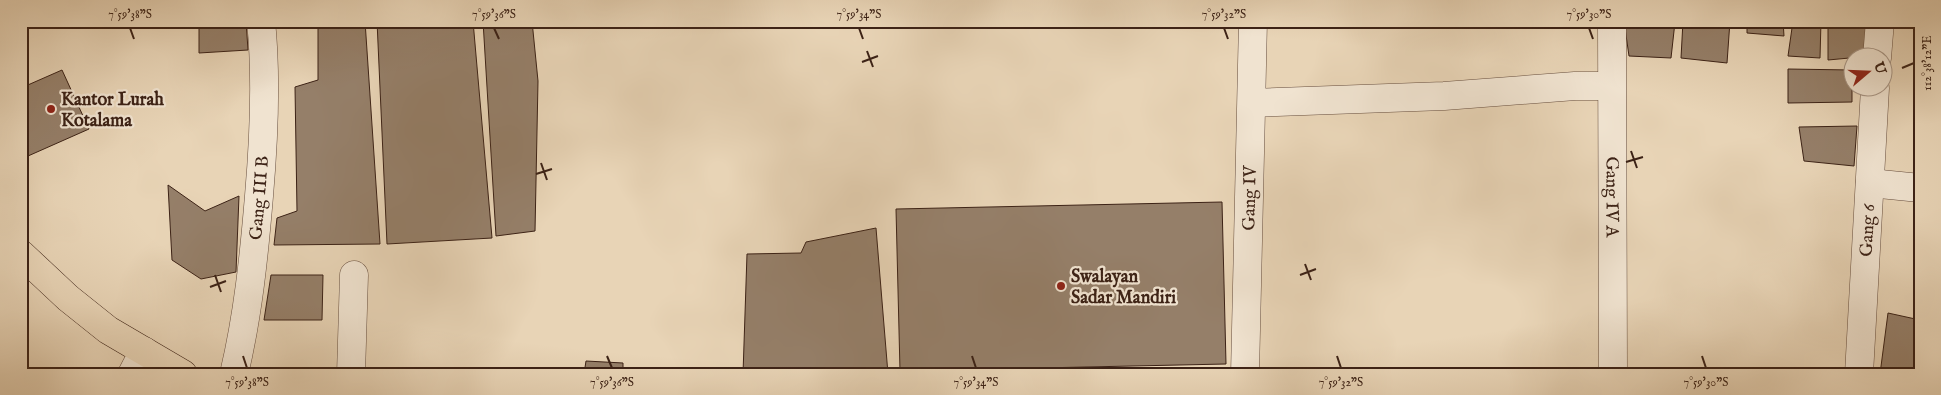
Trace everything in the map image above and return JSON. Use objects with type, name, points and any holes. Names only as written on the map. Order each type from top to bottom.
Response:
[{"type":"main road","points":[[21,254],[68,298],[108,330],[138,362],[183,374]]},
{"type":"street","name":"Gang III B","points":[[234,374],[244,332],[262,166],[264,116],[261,21]]},
{"type":"street","name":"Gang IV","points":[[1245,374],[1253,21]]},
{"type":"street","name":"Gang IV A","points":[[1612,21],[1613,374]]},
{"type":"street","points":[[1878,48],[1880,21]]},
{"type":"street","points":[[1252,103],[1444,96],[1575,86],[1611,86]]},
{"type":"street","name":"Gang 6","points":[[1859,374],[1874,98]]},
{"type":"street","points":[[1870,183],[1920,188]]},
{"type":"street","points":[[351,374],[354,275]]},
{"type":"building","points":[[135,21],[161,21],[161,25],[136,27]]},
{"type":"building","points":[[199,21],[246,21],[248,50],[199,53]]},
{"type":"building","points":[[328,21],[365,21],[380,244],[274,245],[277,218],[297,211],[295,87],[318,80],[318,23]]},
{"type":"building","points":[[377,21],[473,21],[492,238],[387,244]]},
{"type":"building","points":[[483,21],[532,21],[538,81],[535,231],[496,236]]},
{"type":"building","points":[[1624,21],[1675,22],[1671,58],[1629,56]]},
{"type":"building","points":[[1683,21],[1730,21],[1727,63],[1681,58]]},
{"type":"building","points":[[1747,21],[1783,21],[1784,36],[1747,33]]},
{"type":"building","points":[[1793,21],[1821,21],[1820,58],[1788,56]]},
{"type":"building","points":[[1828,21],[1875,21],[1872,48],[1844,48],[1844,59],[1828,60]]},
{"type":"building","points":[[1788,69],[1844,70],[1844,98],[1852,98],[1852,102],[1788,103]]},
{"type":"building","name":"Kantor Lurah Kotalama","points":[[62,70],[89,129],[28,156],[21,140],[21,88]]},
{"type":"building","points":[[1857,126],[1854,166],[1804,161],[1799,127]]},
{"type":"building","points":[[168,185],[205,211],[239,196],[236,272],[201,279],[172,260]]},
{"type":"building","name":"Swalayan Sadar Mandiri","points":[[1222,202],[1226,364],[900,371],[896,209]]},
{"type":"building","points":[[876,228],[888,374],[743,374],[747,254],[801,253],[806,242]]},
{"type":"building","points":[[271,275],[323,275],[322,320],[264,320]]},
{"type":"building","points":[[1888,313],[1920,320],[1918,374],[1880,374]]},
{"type":"building","points":[[586,361],[623,363],[623,374],[584,374]]},
{"type":"place","name":"Kantor Lurah Kotalama","points":[[51,109]]},
{"type":"place","name":"Swalayan Sadar Mandiri","points":[[1061,286]]}]
